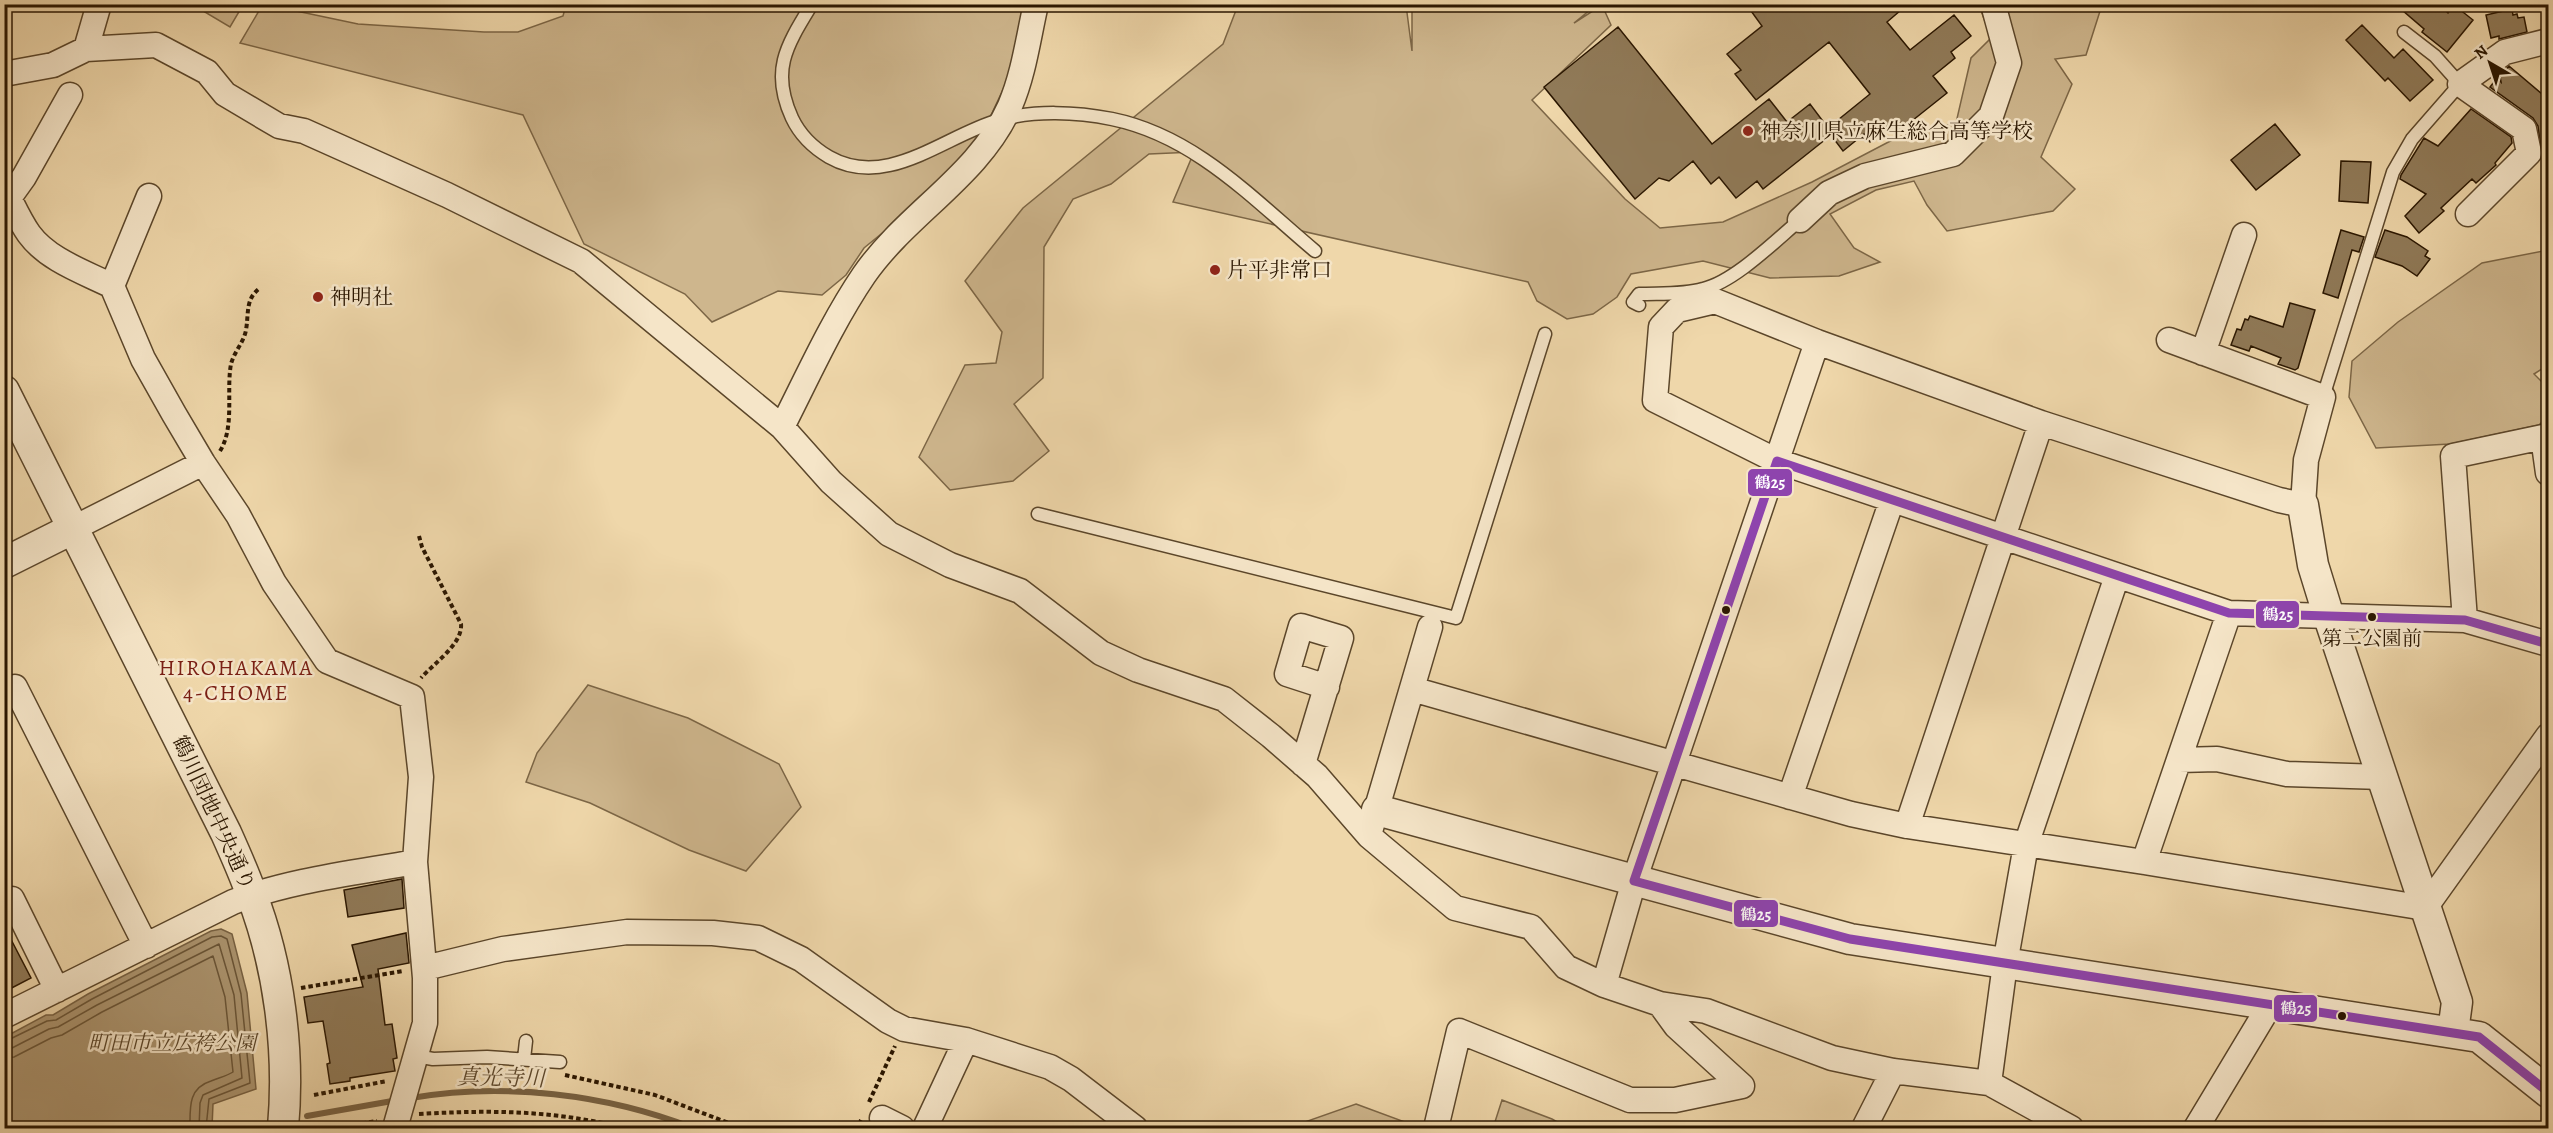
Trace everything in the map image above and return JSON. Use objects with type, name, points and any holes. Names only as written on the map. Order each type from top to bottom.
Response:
[{"type":"street","points":[[86,49],[99,4]]},
{"type":"street","points":[[782,428],[832,329],[865,273],[905,228],[971,165],[993,136],[1010,107],[1024,66],[1036,4]]},
{"type":"street","points":[[1800,220],[1829,193],[1865,176],[1953,154],[1991,116],[2009,63],[1993,4]]},
{"type":"street","points":[[2468,214],[2529,153],[2524,129],[2460,84],[2505,52],[2548,41]]},
{"type":"street","points":[[4,74],[53,65],[86,49],[156,45],[207,72],[225,94],[279,126],[304,130],[447,195],[581,261],[782,428],[831,482],[889,534],[950,565],[1020,591],[1101,653],[1138,670],[1224,699],[1373,823],[1455,908],[1531,927],[1566,966],[1604,985],[1660,1004],[1706,1011],[1832,1058],[1893,1071],[1989,1083],[2071,1128]]},
{"type":"street","points":[[70,95],[24,177],[7,193],[30,235],[42,248],[65,263],[112,286],[143,359],[203,463],[238,515],[274,583],[327,662],[412,697],[421,777],[415,862],[425,968],[425,1023],[410,1072],[401,1118]]},
{"type":"street","points":[[112,286],[150,196]]},
{"type":"street","points":[[2203,353],[2244,235]]},
{"type":"street","points":[[2303,505],[2279,500],[2041,423],[1818,342],[1715,301],[1677,310],[1663,318],[1654,400],[1776,461],[2229,613],[2465,620],[2548,644]]},
{"type":"street","points":[[2169,340],[2323,397],[2306,460],[2303,505],[2313,566],[2457,1002],[2453,1032]]},
{"type":"street","points":[[1604,985],[1634,881],[1818,342]]},
{"type":"street","name":"鶴川団地中央通り","points":[[4,391],[226,833],[252,895],[271,959],[277,992],[285,1085],[273,1126]]},
{"type":"street","points":[[1907,826],[2041,423]]},
{"type":"street","points":[[2465,620],[2453,456],[2543,437],[2548,473]]},
{"type":"street","points":[[4,563],[203,463]]},
{"type":"street","points":[[1790,796],[1892,500]]},
{"type":"street","points":[[1989,1083],[2005,964],[2026,845],[2117,576]]},
{"type":"street","points":[[2144,862],[2229,613]]},
{"type":"street","points":[[1373,823],[1432,621]]},
{"type":"street","points":[[4,692],[15,687],[146,946]]},
{"type":"street","points":[[1303,764],[1327,687]]},
{"type":"street","points":[[1412,689],[1851,814],[1907,826],[2425,908]]},
{"type":"street","points":[[2425,908],[2548,736]]},
{"type":"street","points":[[2179,760],[2217,759],[2287,774],[2382,777]]},
{"type":"street","points":[[1373,823],[1634,881],[1850,939],[2479,1037],[2548,1092]]},
{"type":"street","points":[[4,1016],[252,895],[284,886],[415,862]]},
{"type":"street","points":[[7,895],[57,990]]},
{"type":"street","points":[[425,968],[503,949],[587,936],[627,932],[742,934],[758,938],[801,959],[888,1021],[904,1029],[966,1040],[1050,1066],[1071,1078],[1136,1128]]},
{"type":"street","points":[[1436,1128],[1459,1031],[1630,1100],[1675,1100],[1742,1086],[1676,1026],[1660,1004]]},
{"type":"street","points":[[2196,1128],[2270,1005]]},
{"type":"street","points":[[926,1128],[966,1040]]},
{"type":"street","points":[[1865,1128],[1893,1071]]},
{"type":"lane","points":[[813,4],[784,54],[782,80],[786,104],[797,129],[815,149],[836,161],[859,168],[886,167],[916,157],[979,127],[1003,119],[1041,114],[1082,114],[1113,119],[1151,130],[1185,145],[1316,251]]},
{"type":"lane","points":[[2323,397],[2393,172],[2412,139],[2460,84],[2435,56],[2404,32]]},
{"type":"lane","points":[[1639,305],[1634,302],[1639,294],[1704,289],[1717,284],[1744,267],[1800,220]]},
{"type":"lane","points":[[1038,514],[1432,621],[1456,618],[1545,334]]},
{"type":"lane","points":[[524,1059],[526,1041]]},
{"type":"lane","points":[[410,1072],[433,1059],[524,1059],[560,1068]]},
{"type":"path","points":[[203,463],[211,461],[221,449],[226,436],[231,362],[246,332],[248,303],[254,292],[260,288]]},
{"type":"path","points":[[412,697],[414,686],[462,632],[461,624],[419,536]]},
{"type":"path","points":[[297,988],[397,971]]},
{"type":"path","points":[[883,1119],[895,1045]]},
{"type":"path","points":[[560,1068],[655,1095],[742,1128]]},
{"type":"path","points":[[314,1095],[410,1072]]},
{"type":"path","points":[[332,1128],[401,1118],[506,1111],[549,1114],[624,1128]]},
{"type":"path","points":[[240,1128],[273,1126]]},
{"type":"shaded area","points":[[263,4],[358,24],[484,32],[518,32],[563,16],[566,5],[711,4],[731,8],[737,4],[1027,5],[1007,81],[978,143],[902,217],[864,248],[846,275],[822,295],[778,291],[712,322],[685,294],[584,244],[523,115],[240,43]]},
{"type":"shaded area","points":[[2099,4],[2101,8],[2086,55],[2055,59],[2072,84],[2041,157],[2075,189],[2053,211],[1947,231],[1927,205],[1914,181],[1876,190],[1830,214],[1854,248],[1880,262],[1839,276],[1770,278],[1703,261],[1631,274],[1617,297],[1593,314],[1567,319],[1537,301],[1528,282],[1173,202],[1194,152],[1149,154],[1111,184],[1073,199],[1044,247],[1043,378],[1014,404],[1049,451],[1013,481],[950,490],[919,457],[965,365],[996,363],[1002,332],[965,281],[1023,208],[1223,44],[1238,5],[1406,5],[1412,51],[1412,5],[1596,5],[1574,23],[1602,5],[1611,25],[1532,100],[1625,199],[1660,228],[1723,222],[1812,182],[1898,137],[1956,123],[1971,58],[1991,38],[1979,5]]},
{"type":"shaded area","points":[[193,5],[243,5],[230,27]]},
{"type":"shaded area","points":[[2548,250],[2548,365],[2534,374],[2548,388],[2548,416],[2539,425],[2450,444],[2376,448],[2349,397],[2352,361],[2398,322],[2482,263]]},
{"type":"shaded area","points":[[588,685],[688,718],[779,764],[801,807],[746,871],[689,850],[590,803],[526,782],[537,753]]},
{"type":"shaded area","points":[[1502,1100],[1552,1119],[1568,1128],[1493,1128]]},
{"type":"shaded area","points":[[1356,1104],[1413,1125],[1414,1128],[1297,1128],[1299,1124]]},
{"type":"water","name":"町田市立広袴公園","points":[[221,929],[232,934],[247,993],[256,1089],[213,1104],[212,1128],[5,1128],[5,1037],[46,1015],[53,1015],[88,994],[211,931]]},
{"type":"building","points":[[1746,4],[1908,4],[1887,22],[1910,50],[1954,15],[1971,36],[1951,52],[1955,58],[1933,76],[1947,93],[1898,132],[1892,124],[1870,142],[1864,134],[1843,151],[1831,135],[1763,189],[1757,181],[1736,198],[1719,177],[1711,184],[1693,161],[1669,181],[1659,178],[1635,199],[1544,87],[1618,27],[1712,144],[1769,99],[1787,122],[1810,104],[1828,128],[1870,94],[1829,42],[1756,100],[1735,74],[1741,70],[1727,54],[1762,26]]},
{"type":"building","points":[[2395,4],[2438,4],[2448,13],[2454,5],[2473,20],[2447,52],[2422,32],[2424,29]]},
{"type":"building","points":[[2512,9],[2513,15],[2517,14],[2518,18],[2524,17],[2527,32],[2499,39],[2499,36],[2491,38],[2486,15]]},
{"type":"building","points":[[2362,25],[2394,58],[2403,49],[2433,80],[2410,101],[2388,78],[2385,81],[2346,40]]},
{"type":"building","points":[[2509,66],[2548,99],[2548,163],[2542,158],[2538,126],[2533,118],[2490,87],[2497,78],[2501,82],[2500,76]]},
{"type":"building","points":[[2471,109],[2511,137],[2512,143],[2495,163],[2496,165],[2476,183],[2472,179],[2441,208],[2444,211],[2419,233],[2405,216],[2426,194],[2400,179],[2401,175],[2424,138],[2438,146]]},
{"type":"building","points":[[2275,124],[2300,155],[2256,190],[2231,160]]},
{"type":"building","points":[[2341,161],[2371,162],[2368,203],[2339,201]]},
{"type":"building","points":[[2341,230],[2364,237],[2359,252],[2352,250],[2338,298],[2323,293]]},
{"type":"building","points":[[2385,230],[2407,237],[2428,251],[2425,256],[2430,259],[2417,276],[2402,266],[2375,257]]},
{"type":"building","points":[[2290,303],[2315,310],[2298,368],[2295,370],[2278,364],[2281,358],[2251,346],[2249,351],[2231,345],[2237,329],[2241,330],[2245,319],[2248,320],[2250,316],[2283,327]]},
{"type":"building","points":[[402,879],[404,908],[348,917],[344,890]]},
{"type":"building","points":[[4,926],[31,978],[4,992]]},
{"type":"building","points":[[406,933],[409,963],[378,969],[385,1025],[392,1024],[397,1058],[393,1059],[395,1071],[350,1078],[350,1081],[330,1084],[327,1064],[330,1063],[323,1021],[308,1023],[304,997],[363,987],[352,945]]},
{"type":"waterway","name":"真光寺川","points":[[411,1098],[482,1091],[554,1094],[625,1107],[693,1128]]},
{"type":"waterway","name":"真光寺川","points":[[307,1116],[398,1100]]},
{"type":"transit line","name":"鶴25","points":[[2548,644],[2465,620],[2229,613],[1777,461],[1634,881],[1850,939],[2479,1037],[2548,1092]]},
{"type":"place","name":"神奈川県立麻生総合高等学校","points":[[1748,131]]},
{"type":"place","name":"片平非常口","points":[[1215,270]]},
{"type":"place","name":"神明社","points":[[318,297]]},
{"type":"place","name":"第二公園前","points":[[2372,617]]},
{"type":"district","name":"HIROHAKAMA 4-CHOME","points":[[236,680]]}]
